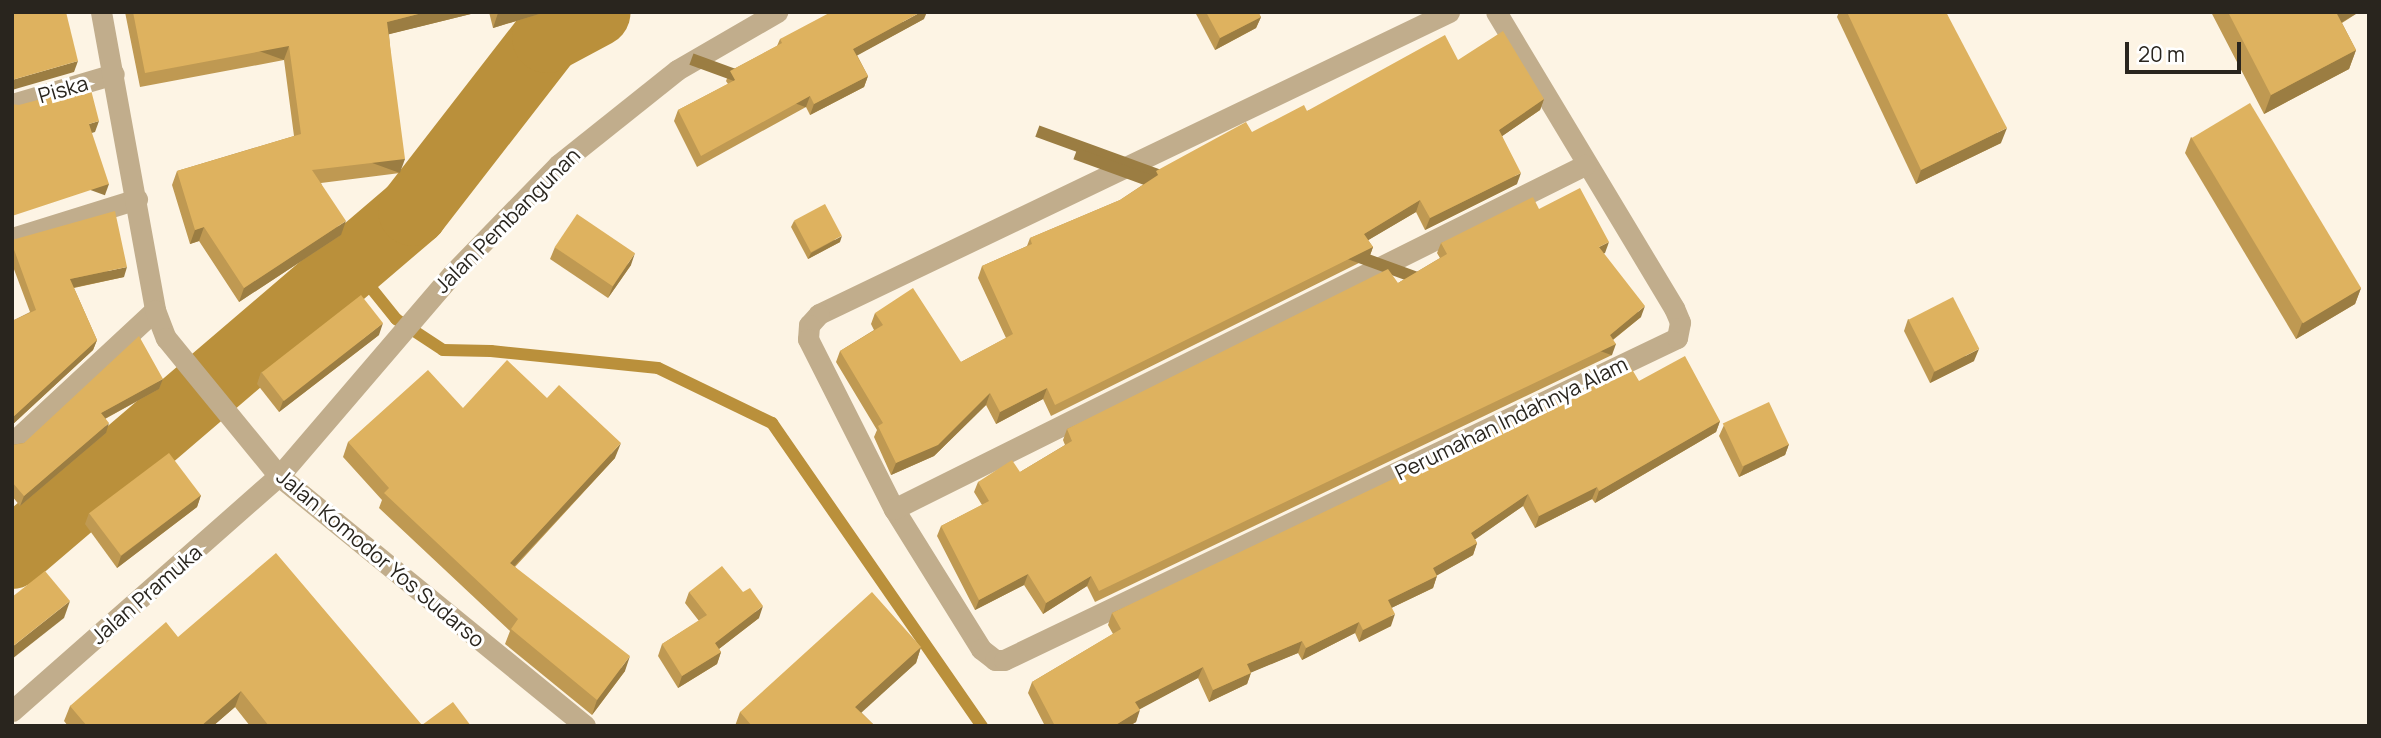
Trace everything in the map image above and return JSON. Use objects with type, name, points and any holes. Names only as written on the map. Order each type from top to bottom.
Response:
[{"type":"street","name":"Jalan Komodor Yos Sudarso","points":[[102,12],[155,310],[177,354],[279,476],[585,726]]},
{"type":"street","name":"Jalan Pembangunan","points":[[279,476],[453,273],[558,165],[677,70],[777,12]]},
{"type":"street","points":[[1449,12],[819,314],[808,326],[808,338],[894,509],[1586,165]]},
{"type":"street","name":"Perumahan Indahnya Alam","points":[[894,509],[981,649],[996,660],[1004,660],[1677,338],[1680,322],[1674,309],[1496,12]]},
{"type":"street","name":"Piska","points":[[12,104],[114,74]]},
{"type":"street","points":[[12,238],[137,199]]},
{"type":"street","points":[[12,443],[155,310]]},
{"type":"street","name":"Jalan Pramuka","points":[[12,711],[279,476]]},
{"type":"building","points":[[12,12],[66,12],[78,61],[12,80]]},
{"type":"building","points":[[133,12],[426,12],[387,22],[405,159],[312,170],[346,221],[244,288],[204,227],[195,230],[177,171],[301,134],[289,46],[145,73]]},
{"type":"building","points":[[831,12],[921,12],[853,49],[868,76],[814,104],[810,96],[701,156],[678,110],[735,80],[730,71],[782,43],[780,39]]},
{"type":"building","points":[[1206,12],[1258,12],[1261,17],[1220,38]]},
{"type":"building","points":[[1847,12],[1946,12],[2007,128],[1921,170]]},
{"type":"building","points":[[2228,12],[2336,12],[2356,50],[2271,95]]},
{"type":"building","points":[[1503,31],[1544,99],[1499,130],[1521,173],[1430,218],[1420,200],[1364,234],[1373,247],[1055,405],[1047,388],[1000,412],[990,393],[938,445],[896,463],[878,426],[883,423],[840,351],[883,325],[875,313],[913,288],[961,362],[1013,334],[982,266],[1032,244],[1030,238],[1120,200],[1158,175],[1156,171],[1246,122],[1252,132],[1304,105],[1307,111],[1445,35],[1458,60]]},
{"type":"building","points":[[90,86],[99,121],[89,124],[109,184],[12,216],[12,104],[19,105]]},
{"type":"building","points":[[2250,103],[2361,288],[2303,323],[2192,138]]},
{"type":"building","points":[[1580,188],[1609,242],[1599,247],[1645,306],[1610,335],[1616,344],[1099,591],[1091,576],[1046,603],[1028,574],[979,600],[941,526],[989,501],[978,482],[1012,460],[1020,472],[1072,441],[1067,429],[1388,269],[1398,283],[1447,254],[1441,243],[1533,197],[1539,209]]},
{"type":"building","points":[[825,204],[842,236],[811,252],[794,220]]},
{"type":"building","points":[[115,211],[127,267],[70,279],[97,340],[12,418],[12,321],[36,310],[12,240]]},
{"type":"building","points":[[577,214],[635,253],[613,286],[555,247]]},
{"type":"building","points":[[361,295],[383,323],[284,401],[262,373]]},
{"type":"building","points":[[1953,297],[1979,349],[1935,371],[1908,320]]},
{"type":"building","points":[[139,336],[163,379],[101,413],[109,423],[24,496],[12,482],[12,445],[24,443]]},
{"type":"building","points":[[1685,356],[1720,421],[1599,491],[1597,487],[1539,516],[1528,494],[1471,533],[1477,543],[1433,568],[1437,576],[1388,600],[1395,614],[1363,630],[1359,622],[1306,648],[1302,641],[1247,664],[1251,673],[1213,690],[1203,667],[1135,702],[1140,710],[1114,726],[1055,726],[1032,682],[1121,629],[1112,613],[1630,366],[1639,381]]},
{"type":"building","points":[[507,360],[547,398],[559,385],[621,443],[510,563],[630,656],[597,700],[511,629],[518,619],[384,493],[389,488],[348,442],[428,370],[463,408]]},
{"type":"building","points":[[1769,402],[1789,445],[1743,466],[1723,424]]},
{"type":"building","points":[[169,453],[201,495],[121,556],[89,513]]},
{"type":"building","points":[[276,553],[422,725],[453,702],[471,726],[269,726],[241,691],[201,726],[87,726],[70,706],[166,622],[178,637]]},
{"type":"building","points":[[722,566],[743,592],[750,588],[763,606],[715,643],[721,652],[682,676],[662,644],[707,615],[689,592]]},
{"type":"building","points":[[45,571],[70,601],[12,647],[12,597]]},
{"type":"building","points":[[872,592],[921,647],[855,707],[875,726],[752,726],[740,712]]},
{"type":"waterway","points":[[12,554],[413,211],[547,38],[596,12]]},
{"type":"waterway","points":[[351,263],[396,319],[443,350],[491,351],[658,368],[772,423],[982,726]]}]
